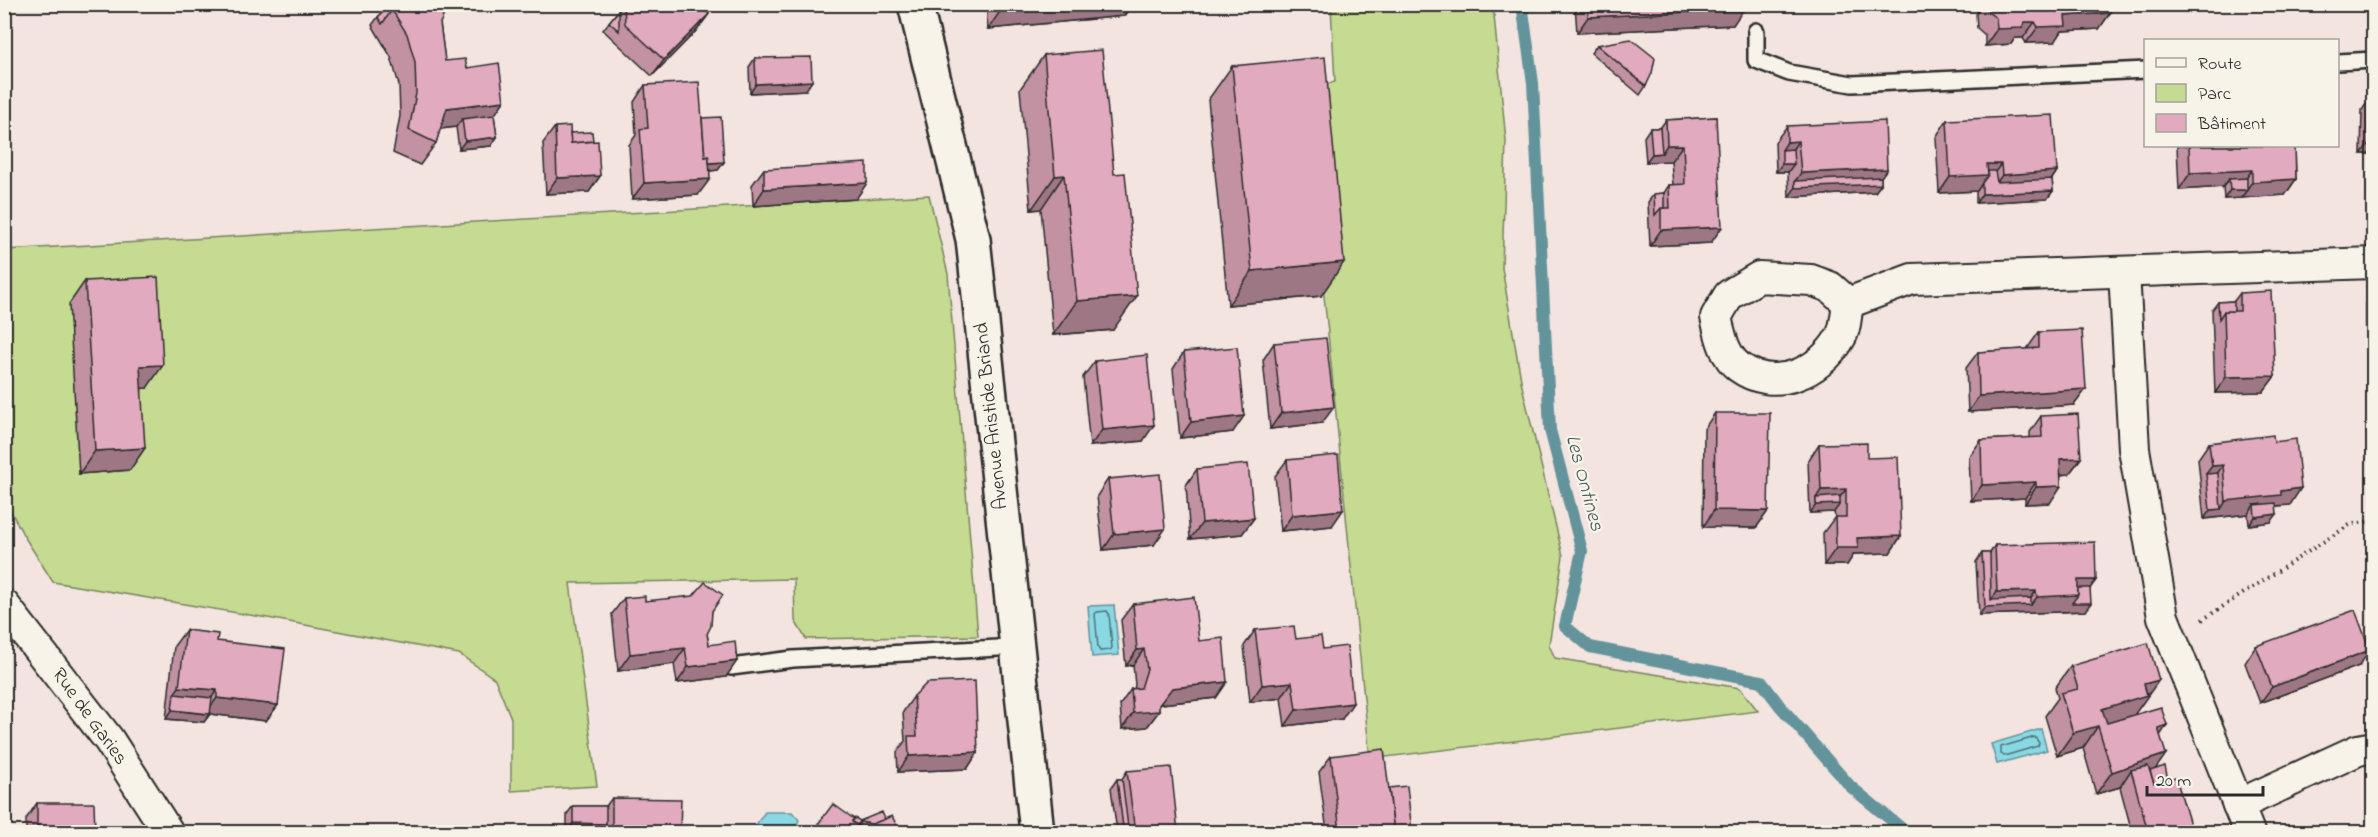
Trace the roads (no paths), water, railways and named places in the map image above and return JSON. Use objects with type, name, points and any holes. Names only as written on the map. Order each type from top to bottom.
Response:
[{"type":"street","name":"Avenue Aristide Briand","points":[[915,4],[973,239],[1037,832]]},
{"type":"street","points":[[1848,303],[1912,279],[2373,263]]},
{"type":"street","points":[[2124,272],[2134,449],[2163,617],[2249,832]]},
{"type":"street","name":"Rue de Garies","points":[[4,605],[109,740],[168,832]]},
{"type":"street","points":[[2238,805],[2358,750],[2373,747]]},
{"type":"lane","points":[[1755,31],[1756,60],[1789,73],[1852,84],[2144,70]]},
{"type":"lane","points":[[2339,62],[2373,60]]},
{"type":"lane","points":[[731,667],[792,660],[1017,647]]},
{"type":"water","points":[[1114,605],[1119,655],[1092,657],[1088,606]]},
{"type":"water","points":[[2041,729],[2047,750],[1997,764],[1991,744]]},
{"type":"water","points":[[765,812],[792,812],[799,820],[793,832],[751,832]]},
{"type":"waterway","name":"Les Ontines","points":[[1522,4],[1533,83],[1550,430],[1582,551],[1565,626],[1590,647],[1761,681],[1851,787],[1906,832]]}]
